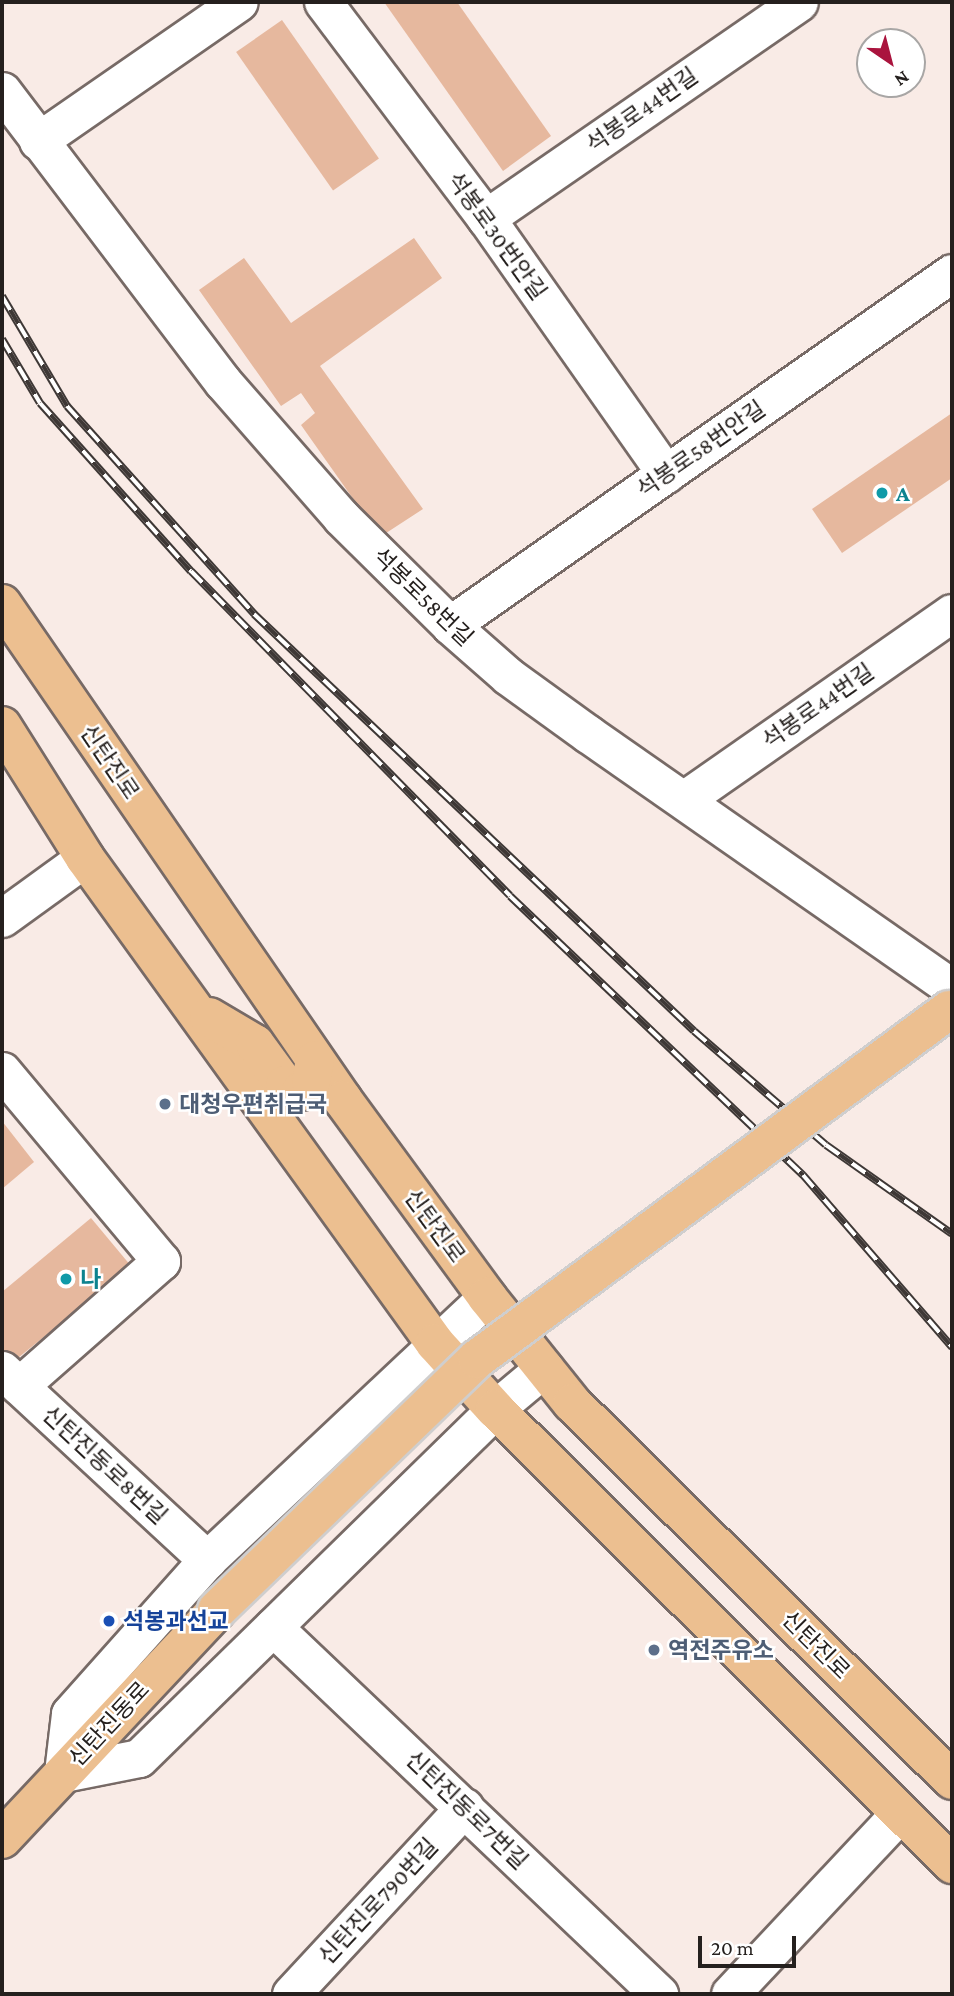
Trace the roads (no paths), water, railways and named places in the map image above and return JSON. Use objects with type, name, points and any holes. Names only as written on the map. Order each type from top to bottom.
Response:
[{"type":"main road","name":"신탄진로","points":[[2,604],[315,1060],[487,1297],[572,1403],[952,1780]]},
{"type":"main road","points":[[2,726],[86,858],[435,1343],[495,1409],[952,1864]]},
{"type":"main road","name":"신탄진동로","points":[[2,1839],[217,1610],[477,1359],[951,1002]]},
{"type":"main road","points":[[197,1012],[233,1028],[255,1044],[285,1085],[301,1091],[311,1082],[315,1060]]},
{"type":"street","points":[[38,141],[239,2]]},
{"type":"street","name":"석봉로30번안길","points":[[323,2],[486,218],[666,474]]},
{"type":"street","name":"석봉로44번길","points":[[486,218],[799,2]]},
{"type":"street","name":"석봉로58번길","points":[[2,91],[223,382],[341,517],[450,625],[508,676],[685,799],[951,1002]]},
{"type":"street","name":"석봉로58번안길","points":[[450,625],[952,273]]},
{"type":"street","name":"석봉로44번길","points":[[685,799],[952,613]]},
{"type":"street","points":[[2,918],[86,858]]},
{"type":"street","points":[[2,1072],[161,1261],[10,1378]]},
{"type":"street","points":[[487,1297],[207,1560],[70,1714],[63,1773],[139,1758],[495,1409],[544,1368]]},
{"type":"street","name":"신탄진동로8번길","points":[[10,1378],[207,1560]]},
{"type":"street","name":"신탄진동로7번길","points":[[273,1627],[659,1994]]},
{"type":"street","name":"신탄진로790번길","points":[[292,1994],[465,1807]]},
{"type":"street","points":[[730,1994],[900,1813]]},
{"type":"railway","points":[[2,296],[67,406],[254,614],[694,1031],[826,1145],[952,1234]]},
{"type":"railway","points":[[2,339],[40,403],[191,571],[510,896],[803,1175],[952,1347]]},
{"type":"place","name":"A","points":[[882,493]]},
{"type":"place","name":"대청우편취급국","points":[[165,1104]]},
{"type":"place","name":"나","points":[[66,1279]]},
{"type":"place","name":"석봉과선교","points":[[109,1621]]},
{"type":"place","name":"역전주유소","points":[[654,1650]]}]
